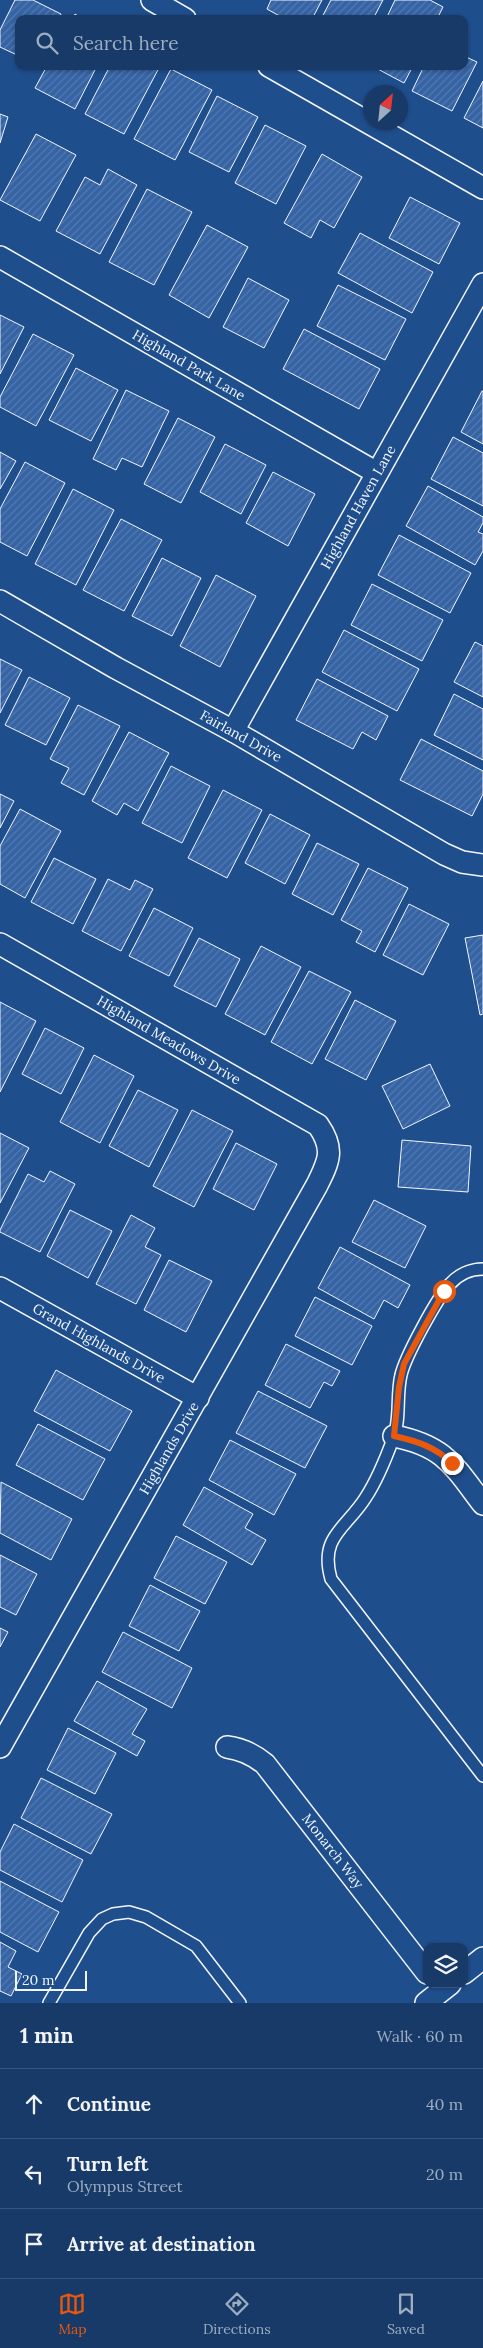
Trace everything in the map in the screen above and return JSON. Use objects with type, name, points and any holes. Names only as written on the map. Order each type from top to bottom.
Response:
[{"type":"street","points":[[152,0],[178,15]]},
{"type":"street","points":[[276,70],[483,188]]},
{"type":"street","name":"Highland Park Lane","points":[[0,258],[377,473]]},
{"type":"street","name":"Highland Haven Lane","points":[[233,731],[483,284]]},
{"type":"street","name":"Fairland Drive","points":[[0,601],[116,668],[233,731],[444,854],[462,862],[483,865]]},
{"type":"street","name":"Highland Meadows Drive","points":[[0,944],[318,1126],[325,1136],[328,1146]]},
{"type":"street","name":"Highlands Drive","points":[[0,1747],[317,1185],[329,1156],[328,1146]]},
{"type":"street","name":"Grand Highlands Drive","points":[[0,1288],[198,1398]]},
{"type":"street","points":[[394,1436],[416,1441],[443,1455],[483,1504]]},
{"type":"street","name":"Monarch Way","points":[[227,1747],[248,1752],[265,1764],[423,1968]]},
{"type":"street","points":[[468,1970],[483,1958]]},
{"type":"lane","points":[[483,1268],[462,1274],[450,1283],[438,1300],[408,1356],[401,1375],[394,1436],[365,1498],[334,1536],[327,1554],[327,1566],[331,1579],[483,1776]]},
{"type":"lane","points":[[49,2003],[89,1933],[102,1919],[113,1914],[130,1912],[146,1917],[196,1946],[240,2003]]},
{"type":"building","points":[[15,0],[33,0],[61,14],[15,15],[15,54],[0,47],[0,30]]},
{"type":"building","points":[[271,0],[322,0],[314,15],[278,15],[267,9]]},
{"type":"building","points":[[331,0],[383,0],[375,15],[323,15]]},
{"type":"building","points":[[395,0],[430,0],[443,7],[439,15],[388,15]]},
{"type":"building","points":[[468,58],[477,62],[452,111],[412,91],[422,70],[468,70]]},
{"type":"building","points":[[45,70],[95,70],[75,109],[35,88]]},
{"type":"building","points":[[108,70],[158,70],[124,134],[85,114]]},
{"type":"building","points":[[170,70],[212,90],[175,160],[134,139]]},
{"type":"building","points":[[380,70],[411,70],[404,83]]},
{"type":"building","points":[[483,81],[483,128],[464,118]]},
{"type":"building","points":[[217,96],[258,117],[229,172],[189,152]]},
{"type":"building","points":[[0,114],[8,117],[0,143]]},
{"type":"building","points":[[265,125],[306,146],[276,204],[235,183]]},
{"type":"building","points":[[36,134],[76,155],[40,221],[0,200]]},
{"type":"building","points":[[322,154],[362,177],[334,228],[320,220],[311,238],[284,223]]},
{"type":"building","points":[[108,169],[137,185],[100,254],[56,231],[85,177],[100,185]]},
{"type":"building","points":[[147,189],[192,212],[154,285],[109,262]]},
{"type":"building","points":[[410,197],[460,223],[439,264],[389,238]]},
{"type":"building","points":[[207,225],[248,247],[209,318],[169,295]]},
{"type":"building","points":[[360,233],[433,272],[412,313],[338,273]]},
{"type":"building","points":[[248,278],[289,300],[264,348],[223,327]]},
{"type":"building","points":[[338,285],[406,319],[385,360],[317,326]]},
{"type":"building","points":[[0,315],[24,327],[0,374]]},
{"type":"building","points":[[304,329],[380,369],[359,409],[283,369]]},
{"type":"building","points":[[33,334],[74,355],[36,426],[0,407],[0,397]]},
{"type":"building","points":[[76,368],[118,390],[91,441],[49,420]]},
{"type":"building","points":[[126,390],[169,411],[142,467],[122,458],[116,470],[93,459]]},
{"type":"building","points":[[483,391],[483,444],[461,432]]},
{"type":"building","points":[[178,418],[215,437],[181,503],[144,484]]},
{"type":"building","points":[[453,437],[483,453],[483,506],[431,479]]},
{"type":"building","points":[[225,444],[266,465],[241,514],[200,492]]},
{"type":"building","points":[[0,452],[16,461],[0,489]]},
{"type":"building","points":[[25,462],[65,483],[27,556],[0,542],[0,509]]},
{"type":"building","points":[[273,472],[315,494],[288,546],[246,523]]},
{"type":"building","points":[[428,486],[483,517],[483,523],[478,532],[483,534],[483,551],[475,565],[406,526]]},
{"type":"building","points":[[73,489],[114,510],[76,585],[35,564]]},
{"type":"building","points":[[121,519],[162,540],[124,611],[83,590]]},
{"type":"building","points":[[399,535],[471,573],[450,613],[378,575]]},
{"type":"building","points":[[162,558],[201,578],[172,636],[132,616]]},
{"type":"building","points":[[216,575],[256,596],[220,667],[180,646]]},
{"type":"building","points":[[372,584],[443,620],[422,661],[351,625]]},
{"type":"building","points":[[344,630],[419,669],[397,711],[322,672]]},
{"type":"building","points":[[475,642],[483,646],[483,697],[454,682]]},
{"type":"building","points":[[0,659],[22,670],[0,713]]},
{"type":"building","points":[[29,677],[70,698],[46,745],[5,725]]},
{"type":"building","points":[[317,679],[388,716],[376,740],[362,732],[353,749],[296,720]]},
{"type":"building","points":[[454,694],[483,709],[483,760],[434,735]]},
{"type":"building","points":[[78,705],[120,726],[84,795],[61,783],[69,768],[50,759]]},
{"type":"building","points":[[129,732],[169,753],[138,811],[124,803],[117,815],[92,801]]},
{"type":"building","points":[[421,739],[483,771],[483,794],[472,816],[400,780]]},
{"type":"building","points":[[171,766],[210,786],[182,843],[142,823]]},
{"type":"building","points":[[223,790],[262,810],[227,878],[188,858]]},
{"type":"building","points":[[0,794],[14,801],[0,828]]},
{"type":"building","points":[[20,809],[61,831],[25,898],[0,884],[0,846]]},
{"type":"building","points":[[270,814],[310,835],[285,884],[245,863]]},
{"type":"building","points":[[317,843],[359,864],[333,915],[292,894]]},
{"type":"building","points":[[54,858],[96,879],[73,924],[31,902]]},
{"type":"building","points":[[368,868],[408,888],[375,952],[356,942],[362,931],[341,920]]},
{"type":"building","points":[[108,879],[130,890],[135,880],[153,889],[121,951],[82,931]]},
{"type":"building","points":[[409,904],[449,924],[423,975],[383,955]]},
{"type":"building","points":[[154,908],[193,928],[169,976],[129,956]]},
{"type":"building","points":[[483,935],[483,1014],[480,1015],[465,938]]},
{"type":"building","points":[[199,938],[240,959],[216,1007],[174,986]]},
{"type":"building","points":[[261,946],[301,967],[265,1035],[225,1014]]},
{"type":"building","points":[[309,971],[351,992],[312,1064],[271,1042]]},
{"type":"building","points":[[355,1000],[396,1021],[366,1080],[325,1059]]},
{"type":"building","points":[[0,1002],[36,1021],[0,1092]]},
{"type":"building","points":[[45,1028],[84,1048],[61,1094],[22,1074]]},
{"type":"building","points":[[94,1055],[134,1076],[100,1143],[60,1122]]},
{"type":"building","points":[[430,1064],[450,1106],[403,1129],[382,1086]]},
{"type":"building","points":[[138,1090],[178,1110],[149,1167],[109,1146]]},
{"type":"building","points":[[192,1110],[233,1131],[194,1207],[153,1186]]},
{"type":"building","points":[[0,1133],[29,1148],[0,1203]]},
{"type":"building","points":[[402,1140],[471,1146],[468,1192],[398,1187]]},
{"type":"building","points":[[236,1143],[277,1164],[254,1210],[213,1189]]},
{"type":"building","points":[[50,1171],[75,1184],[40,1252],[0,1232],[0,1230],[28,1174],[44,1182]]},
{"type":"building","points":[[374,1200],[426,1226],[405,1268],[352,1242]]},
{"type":"building","points":[[70,1210],[112,1231],[88,1278],[47,1256]]},
{"type":"building","points":[[131,1215],[155,1228],[145,1247],[161,1255],[136,1304],[96,1284]]},
{"type":"building","points":[[340,1247],[410,1285],[398,1308],[384,1300],[374,1319],[318,1288]]},
{"type":"building","points":[[169,1260],[212,1281],[186,1332],[144,1310]]},
{"type":"building","points":[[315,1297],[372,1326],[352,1365],[295,1336]]},
{"type":"building","points":[[286,1344],[340,1371],[332,1386],[324,1382],[310,1408],[265,1385]]},
{"type":"building","points":[[56,1370],[132,1411],[110,1451],[34,1411]]},
{"type":"building","points":[[258,1391],[327,1426],[305,1468],[236,1433]]},
{"type":"building","points":[[38,1424],[105,1459],[83,1500],[16,1465]]},
{"type":"building","points":[[230,1440],[296,1474],[274,1515],[209,1480]]},
{"type":"building","points":[[1,1482],[72,1519],[51,1560],[0,1533]]},
{"type":"building","points":[[204,1487],[253,1514],[245,1528],[266,1540],[252,1565],[183,1525]]},
{"type":"building","points":[[176,1536],[227,1562],[205,1604],[154,1578]]},
{"type":"building","points":[[0,1555],[37,1574],[16,1615],[0,1607]]},
{"type":"building","points":[[150,1585],[200,1611],[179,1651],[129,1626]]},
{"type":"building","points":[[0,1628],[8,1632],[0,1647]]},
{"type":"building","points":[[123,1632],[192,1668],[172,1708],[102,1672]]},
{"type":"building","points":[[97,1681],[147,1709],[132,1734],[145,1741],[137,1756],[74,1721]]},
{"type":"building","points":[[68,1728],[116,1753],[95,1794],[47,1770]]},
{"type":"building","points":[[41,1778],[112,1814],[91,1854],[21,1818]]},
{"type":"building","points":[[14,1824],[83,1860],[62,1902],[0,1870],[0,1852]]},
{"type":"building","points":[[0,1881],[59,1912],[38,1952],[0,1932]]},
{"type":"building","points":[[0,1942],[16,1951],[8,1967],[22,1974],[11,1996],[0,1991]]},
{"type":"route","points":[[444,1291],[404,1364],[399,1387],[394,1436],[416,1441],[430,1447],[452,1463]]}]
